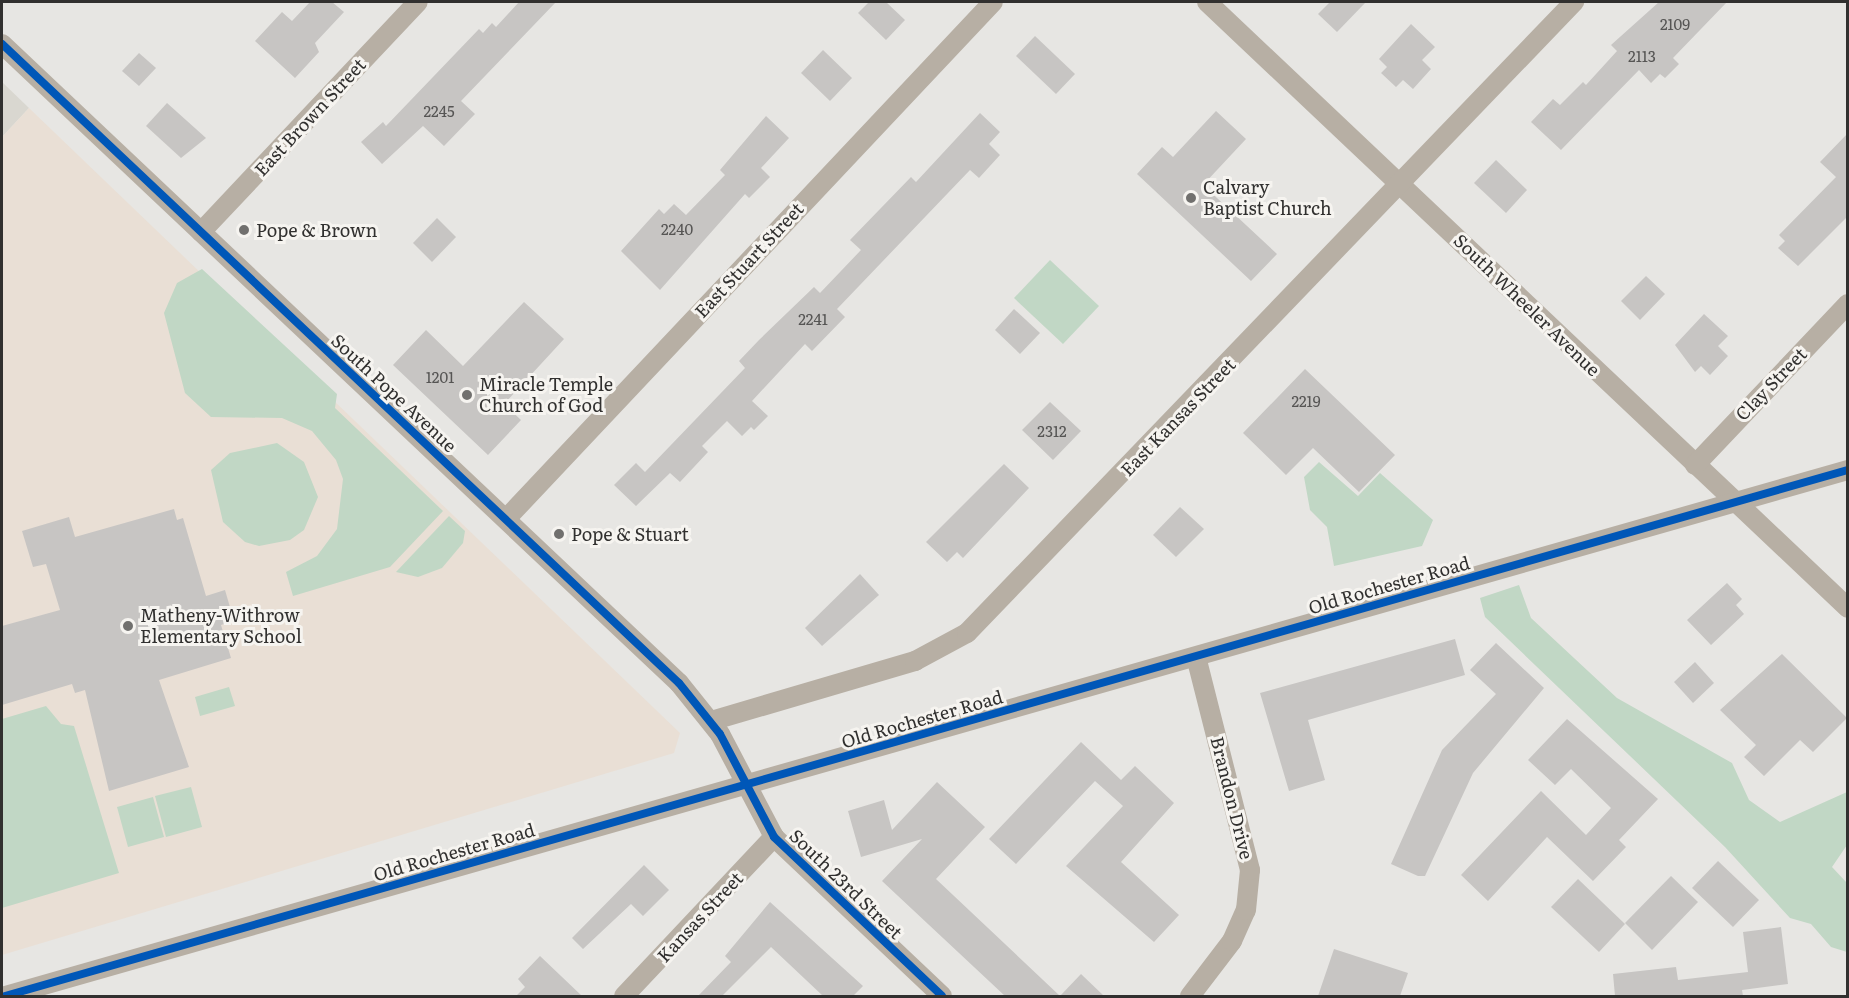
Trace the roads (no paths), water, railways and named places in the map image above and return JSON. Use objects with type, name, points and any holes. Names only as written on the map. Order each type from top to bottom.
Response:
[{"type":"street","name":"East Brown Street","points":[[201,232],[418,2]]},
{"type":"street","name":"East Stuart Street","points":[[506,519],[993,2]]},
{"type":"street","name":"South Wheeler Avenue","points":[[1207,2],[1848,608]]},
{"type":"street","name":"East Kansas Street","points":[[711,721],[915,662],[968,633],[1574,2]]},
{"type":"street","name":"South Pope Avenue","points":[[2,44],[658,662],[711,721],[745,782]]},
{"type":"street","name":"Clay Street","points":[[1695,465],[1848,304]]},
{"type":"street","name":"Old Rochester Road","points":[[4,996],[745,782],[1196,657],[1735,500],[1848,470]]},
{"type":"street","name":"Brandon Drive","points":[[1190,996],[1232,941],[1246,910],[1250,870],[1196,657]]},
{"type":"street","name":"South 23rd Street","points":[[745,782],[774,837],[942,996]]},
{"type":"street","name":"Kansas Street","points":[[624,996],[774,837]]},
{"type":"place","name":"Calvary Baptist Church","points":[[1191,198]]},
{"type":"place","name":"Pope & Brown","points":[[244,230]]},
{"type":"place","name":"Miracle Temple Church of God","points":[[467,395]]},
{"type":"place","name":"Pope & Stuart","points":[[559,534]]},
{"type":"place","name":"Matheny-Withrow Elementary School","points":[[128,626]]}]
